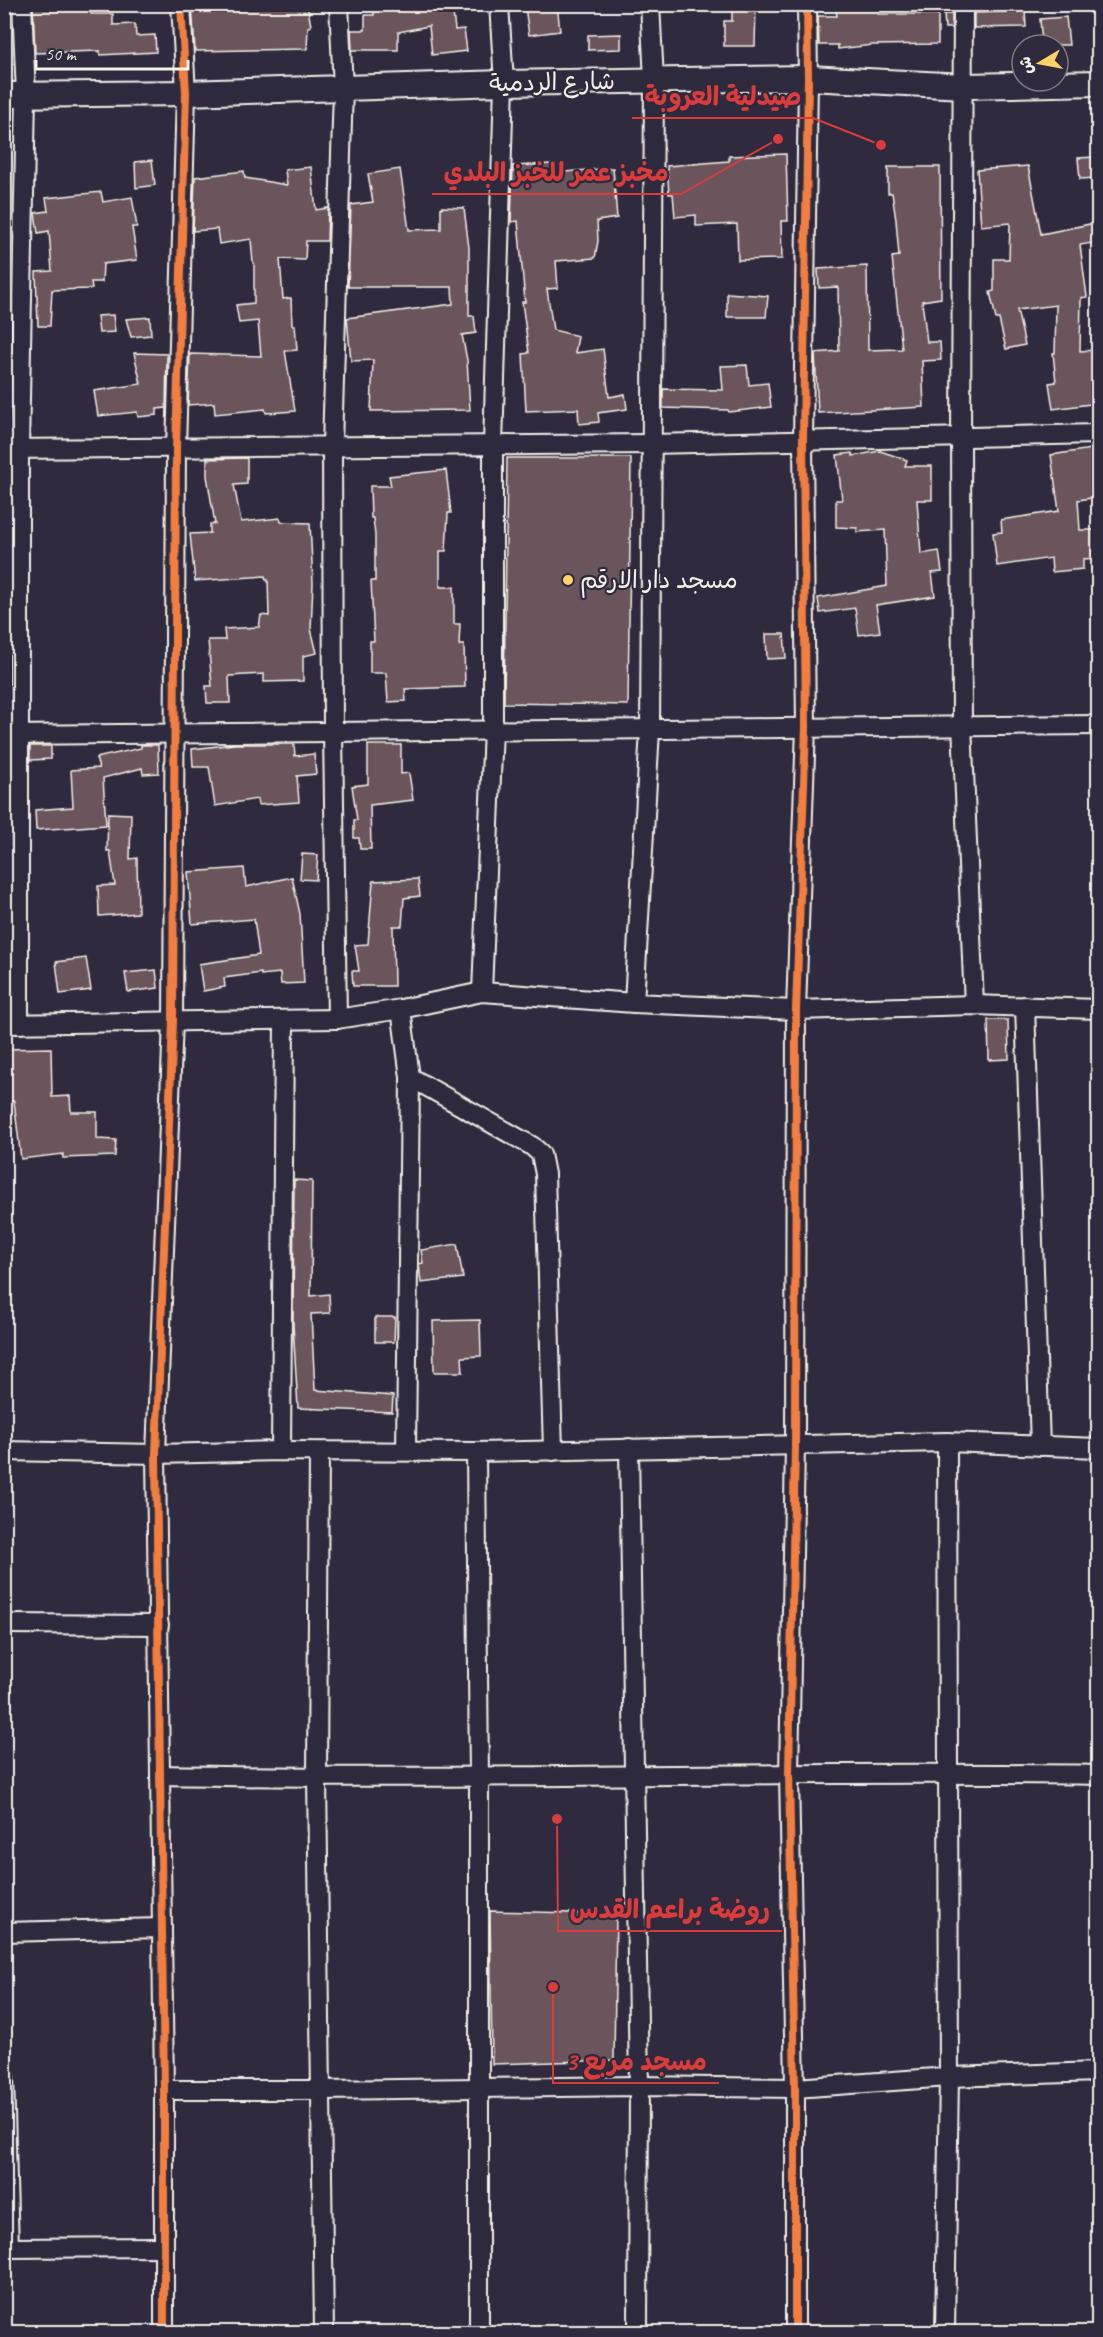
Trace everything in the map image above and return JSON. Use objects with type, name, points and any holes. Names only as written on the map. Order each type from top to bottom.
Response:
[{"type":"street","points":[[22,4],[15,95],[11,734],[12,1024],[337,1020],[482,992],[634,1003],[796,1010],[974,1005],[1098,1009]]},
{"type":"street","points":[[164,2332],[164,2090],[156,1454],[173,1021],[176,449],[186,93],[181,4]]},
{"type":"street","points":[[337,1020],[332,445],[344,89],[339,4]]},
{"type":"street","points":[[482,992],[493,729],[493,445],[504,83],[498,4]]},
{"type":"street","points":[[634,1003],[650,730],[654,80],[650,4]]},
{"type":"street","points":[[795,2332],[795,2088],[789,1774],[795,1446],[796,1010],[806,727],[803,441],[807,4]]},
{"type":"street","points":[[963,4],[962,724],[974,1005]]},
{"type":"street","name":"شارع الردمية","points":[[15,95],[808,78],[964,86],[1098,83]]},
{"type":"street","points":[[12,449],[651,444],[1098,434]]},
{"type":"street","points":[[11,734],[493,729],[650,730],[962,724],[1098,724]]},
{"type":"street","points":[[1026,1006],[1040,1446]]},
{"type":"street","points":[[401,1009],[410,1077],[406,1451]]},
{"type":"street","points":[[281,1450],[284,1020]]},
{"type":"street","points":[[410,1077],[532,1146],[541,1154],[545,1174],[553,1451]]},
{"type":"street","points":[[945,2332],[950,2077],[947,1442]]},
{"type":"street","points":[[4,1451],[156,1454],[281,1450],[476,1452],[947,1442],[1098,1448]]},
{"type":"street","points":[[629,1448],[639,2086],[638,2332]]},
{"type":"street","points":[[319,1452],[317,1778],[324,2332]]},
{"type":"street","points":[[476,1452],[479,1778],[479,2332]]},
{"type":"street","points":[[4,1624],[159,1625]]},
{"type":"street","points":[[160,1775],[479,1778],[948,1773],[1098,1775]]},
{"type":"street","points":[[4,1932],[162,1928]]},
{"type":"street","points":[[164,2090],[639,2086],[795,2088],[950,2077],[1098,2072]]},
{"type":"street","points":[[4,2077],[7,2248],[163,2247]]},
{"type":"building","points":[[33,4],[91,4],[91,14],[113,14],[113,25],[135,24],[136,36],[155,35],[156,52],[100,55],[100,51],[35,53]]},
{"type":"building","points":[[192,4],[307,4],[311,26],[308,27],[307,49],[195,51]]},
{"type":"building","points":[[374,4],[452,4],[455,30],[464,29],[467,51],[432,55],[429,26],[398,32],[398,50],[352,50],[351,30],[365,30],[365,15],[374,15]]},
{"type":"building","points":[[557,4],[560,31],[529,35],[525,7]]},
{"type":"building","points":[[732,4],[756,4],[755,46],[724,46],[724,21],[732,21]]},
{"type":"building","points":[[835,4],[876,4],[878,14],[938,14],[938,44],[873,45],[838,49],[838,45],[819,45],[818,16],[837,16]]},
{"type":"building","points":[[1025,11],[1026,27],[974,28],[974,13]]},
{"type":"building","points":[[944,14],[952,14],[952,28],[945,28]]},
{"type":"building","points":[[1066,17],[1068,33],[1041,33],[1040,19]]},
{"type":"building","points":[[621,34],[621,49],[588,50],[588,35]]},
{"type":"building","points":[[786,154],[788,221],[781,221],[782,259],[738,260],[737,224],[696,226],[696,215],[675,217],[673,194],[669,194],[667,166],[729,161],[729,156]]},
{"type":"building","points":[[1095,157],[1097,178],[1080,179],[1078,158]]},
{"type":"building","points":[[152,160],[155,185],[136,188],[135,162]]},
{"type":"building","points":[[551,164],[552,173],[613,168],[617,218],[597,221],[598,241],[595,258],[556,261],[558,288],[547,289],[553,330],[578,336],[575,353],[603,349],[609,397],[625,394],[627,409],[598,413],[599,422],[579,424],[578,409],[526,411],[523,354],[529,353],[522,302],[525,302],[518,221],[511,222],[513,166]]},
{"type":"building","points":[[1028,166],[1041,234],[1095,223],[1098,242],[1080,245],[1087,297],[1081,298],[1080,351],[1096,350],[1098,403],[1053,409],[1049,383],[1056,382],[1053,353],[1055,353],[1056,305],[1017,310],[1025,345],[1006,349],[999,319],[996,319],[990,292],[994,291],[994,259],[1009,259],[1010,223],[981,226],[977,170]]},
{"type":"building","points":[[311,167],[316,210],[328,208],[327,241],[306,241],[305,260],[280,259],[283,299],[291,298],[292,325],[295,325],[297,350],[285,351],[295,411],[266,413],[265,409],[215,414],[214,403],[188,405],[190,354],[261,356],[258,321],[239,323],[236,305],[254,303],[254,263],[251,239],[219,244],[217,229],[193,231],[195,177],[244,171],[245,178],[287,185],[285,170]]},
{"type":"building","points":[[888,167],[940,167],[941,298],[922,301],[927,342],[940,342],[941,360],[922,361],[924,407],[818,413],[815,353],[839,351],[838,287],[819,288],[818,269],[867,266],[868,350],[902,349],[892,257],[899,256],[892,193],[888,193]]},
{"type":"building","points":[[400,169],[409,230],[441,229],[441,207],[464,208],[469,248],[469,316],[474,316],[476,333],[462,335],[467,360],[470,410],[371,411],[373,360],[351,361],[347,318],[453,304],[452,287],[348,287],[351,205],[373,202],[368,174]]},
{"type":"building","points":[[101,192],[103,202],[132,197],[137,227],[132,227],[137,260],[103,264],[102,282],[91,282],[92,289],[52,290],[50,326],[38,326],[36,272],[52,271],[49,231],[38,233],[35,213],[48,211],[46,198]]},
{"type":"building","points":[[727,293],[768,296],[766,317],[727,317]]},
{"type":"building","points":[[113,315],[115,332],[99,333],[97,316]]},
{"type":"building","points":[[150,317],[151,335],[131,337],[126,319]]},
{"type":"building","points":[[134,353],[167,354],[166,408],[157,409],[157,415],[138,417],[137,412],[98,416],[94,391],[141,384]]},
{"type":"building","points":[[747,365],[749,385],[768,383],[771,407],[729,412],[728,410],[663,408],[663,389],[723,390],[721,366]]},
{"type":"building","points":[[1098,448],[1098,497],[1078,500],[1080,530],[1098,530],[1098,558],[1083,559],[1083,569],[1052,572],[1051,558],[997,566],[993,533],[1002,532],[1001,520],[1059,511],[1051,455]]},
{"type":"building","points":[[880,451],[907,460],[905,466],[932,466],[932,500],[917,500],[921,554],[939,551],[942,572],[932,573],[935,596],[876,605],[880,632],[859,635],[855,608],[820,613],[818,598],[887,586],[885,530],[857,532],[857,528],[836,527],[836,500],[842,500],[837,455],[852,453],[853,456]]},
{"type":"building","points":[[247,458],[247,484],[234,485],[241,522],[280,518],[281,522],[310,523],[313,583],[311,629],[317,653],[303,656],[303,681],[264,682],[264,674],[229,676],[230,703],[207,703],[206,686],[212,686],[208,640],[225,640],[224,629],[259,627],[261,615],[269,616],[268,580],[265,576],[195,581],[190,534],[210,533],[210,524],[215,524],[207,476],[207,459]]},
{"type":"building","name":"مسجد دار الارقم","points":[[507,458],[631,458],[628,705],[504,703]]},
{"type":"building","points":[[446,470],[451,513],[448,513],[446,551],[440,551],[440,587],[454,587],[454,624],[460,624],[459,645],[464,645],[465,687],[405,689],[406,701],[388,702],[386,673],[370,673],[370,641],[374,641],[371,581],[375,581],[375,535],[373,518],[371,518],[370,486],[391,486],[389,476]]},
{"type":"building","points":[[766,634],[784,634],[786,658],[767,659]]},
{"type":"building","points":[[235,744],[294,744],[295,756],[314,754],[316,774],[297,776],[299,802],[258,805],[257,799],[215,806],[209,767],[193,767],[192,749]]},
{"type":"building","points":[[141,745],[158,745],[159,773],[143,774],[142,768],[103,778],[106,825],[36,830],[35,810],[73,807],[71,770],[99,768],[96,758],[141,748]]},
{"type":"building","points":[[368,745],[401,745],[401,774],[409,773],[413,800],[370,805],[371,849],[360,849],[359,838],[354,838],[354,820],[357,820],[352,786],[368,784]]},
{"type":"building","points":[[30,746],[51,746],[51,759],[30,760]]},
{"type":"building","points":[[108,813],[131,814],[130,859],[137,858],[138,913],[99,916],[98,886],[115,885],[110,851],[107,851]]},
{"type":"building","points":[[302,854],[318,855],[316,880],[300,879]]},
{"type":"building","points":[[244,868],[246,887],[292,877],[300,914],[304,983],[281,984],[280,973],[261,975],[261,973],[224,978],[225,987],[203,991],[199,964],[259,955],[254,919],[192,924],[188,872]]},
{"type":"building","points":[[418,879],[420,896],[404,898],[402,926],[393,926],[394,986],[353,986],[352,971],[359,971],[355,945],[368,944],[373,881]]},
{"type":"building","points":[[86,958],[91,990],[60,994],[56,962]]},
{"type":"building","points":[[156,970],[158,988],[128,992],[125,973]]},
{"type":"building","points":[[988,1020],[1008,1020],[1009,1059],[989,1060]]},
{"type":"building","points":[[51,1048],[52,1097],[70,1096],[71,1112],[97,1112],[97,1139],[116,1140],[115,1156],[63,1158],[63,1154],[21,1159],[14,1101],[4,1101],[4,1049]]},
{"type":"building","points":[[294,1180],[312,1181],[311,1296],[329,1294],[330,1313],[311,1314],[315,1390],[393,1396],[392,1412],[298,1408],[293,1325]]},
{"type":"building","points":[[457,1244],[463,1278],[421,1283],[419,1264],[423,1263],[421,1250]]},
{"type":"building","points":[[375,1317],[395,1317],[394,1342],[375,1342]]},
{"type":"building","points":[[480,1320],[481,1356],[462,1357],[463,1372],[434,1372],[433,1321]]},
{"type":"building","points":[[490,1911],[616,1914],[614,2060],[492,2064]]},
{"type":"cycle path","points":[[164,2332],[164,2090],[156,1454],[173,1021],[176,449],[186,93],[181,4]]},
{"type":"cycle path","points":[[795,2332],[795,2088],[789,1774],[795,1446],[796,1010],[806,727],[803,441],[807,4]]},
{"type":"place","name":"مخبز عمر للخبز البلدي","points":[[778,139]]},
{"type":"place","name":"صيدلية العروبة","points":[[881,145]]},
{"type":"place","name":"مسجد دار الارقم","points":[[568,580]]},
{"type":"place","name":"روضة براعم القدس","points":[[557,1819]]},
{"type":"place","name":"مسجد مربع 3","points":[[553,1987]]}]
